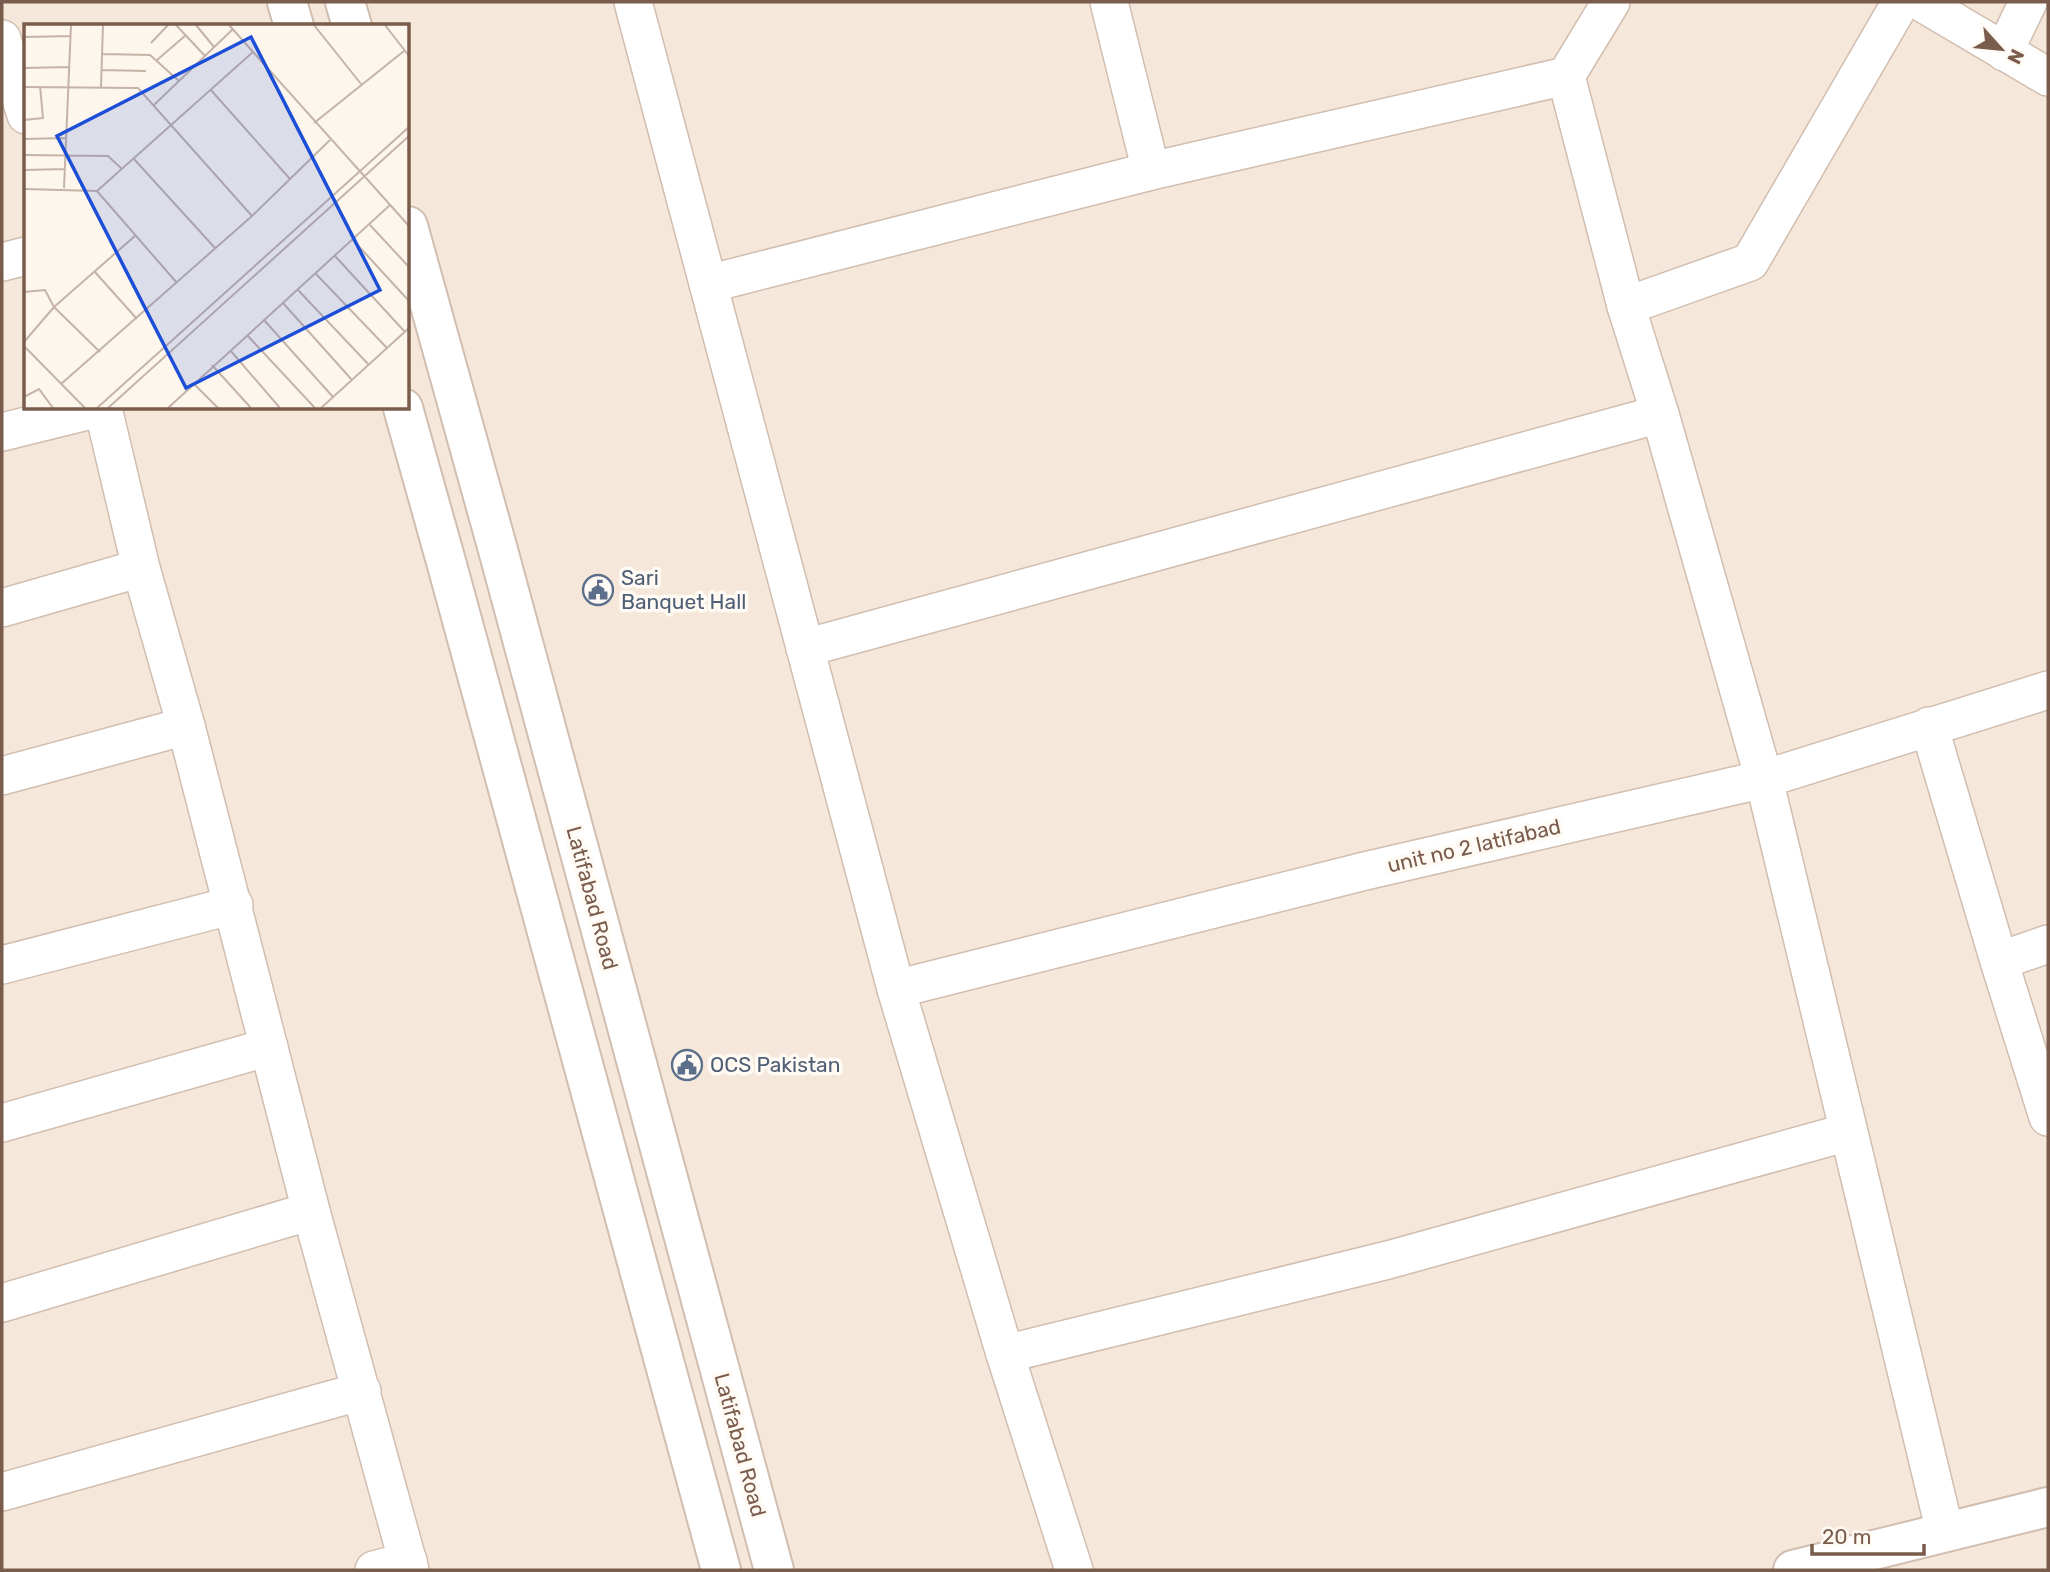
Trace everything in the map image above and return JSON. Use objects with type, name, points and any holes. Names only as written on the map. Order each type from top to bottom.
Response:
[{"type":"street","points":[[287,2],[293,24]]},
{"type":"street","points":[[345,2],[351,24]]},
{"type":"street","points":[[633,2],[896,989],[1005,1354],[1074,1570]]},
{"type":"street","points":[[1109,2],[1151,171]]},
{"type":"street","points":[[708,284],[1151,171],[1566,76],[1611,2]]},
{"type":"street","points":[[1626,306],[1750,262],[1901,2]]},
{"type":"street","points":[[1921,2],[2048,77]]},
{"type":"street","points":[[2004,52],[2028,2]]},
{"type":"street","points":[[5,58],[24,110]]},
{"type":"street","points":[[1566,76],[1626,306],[1660,414],[1763,779],[1945,1532]]},
{"type":"street","name":"Latifabad Road","points":[[410,233],[774,1570]]},
{"type":"street","points":[[2,262],[24,256]]},
{"type":"street","points":[[2,432],[94,410]]},
{"type":"street","points":[[102,410],[141,568],[187,726],[234,905],[311,1211],[362,1391],[397,1567]]},
{"type":"street","points":[[404,410],[721,1570]]},
{"type":"street","points":[[805,648],[1660,414]]},
{"type":"street","points":[[447,565],[498,550]]},
{"type":"street","points":[[2,608],[141,568]]},
{"type":"street","name":"unit no 2 latifabad","points":[[896,989],[1365,871],[1763,779],[2048,690]]},
{"type":"street","points":[[2,776],[187,726]]},
{"type":"street","points":[[1929,726],[2048,1117]]},
{"type":"street","points":[[539,902],[590,892]]},
{"type":"street","points":[[2,965],[234,905]]},
{"type":"street","points":[[1999,961],[2048,944]]},
{"type":"street","points":[[2,1123],[269,1046]]},
{"type":"street","points":[[1005,1354],[1388,1260],[1849,1132]]},
{"type":"street","points":[[2,1303],[311,1211]]},
{"type":"street","points":[[2,1492],[362,1391]]},
{"type":"street","points":[[683,1431],[733,1417]]},
{"type":"street","points":[[1793,1570],[2048,1507]]},
{"type":"shaded area","points":[[2,2],[2048,2],[2048,1570],[2,1570]]},
{"type":"place","name":"Sari Banquet Hall","points":[[598,590]]},
{"type":"place","name":"OCS Pakistan","points":[[687,1065]]}]
